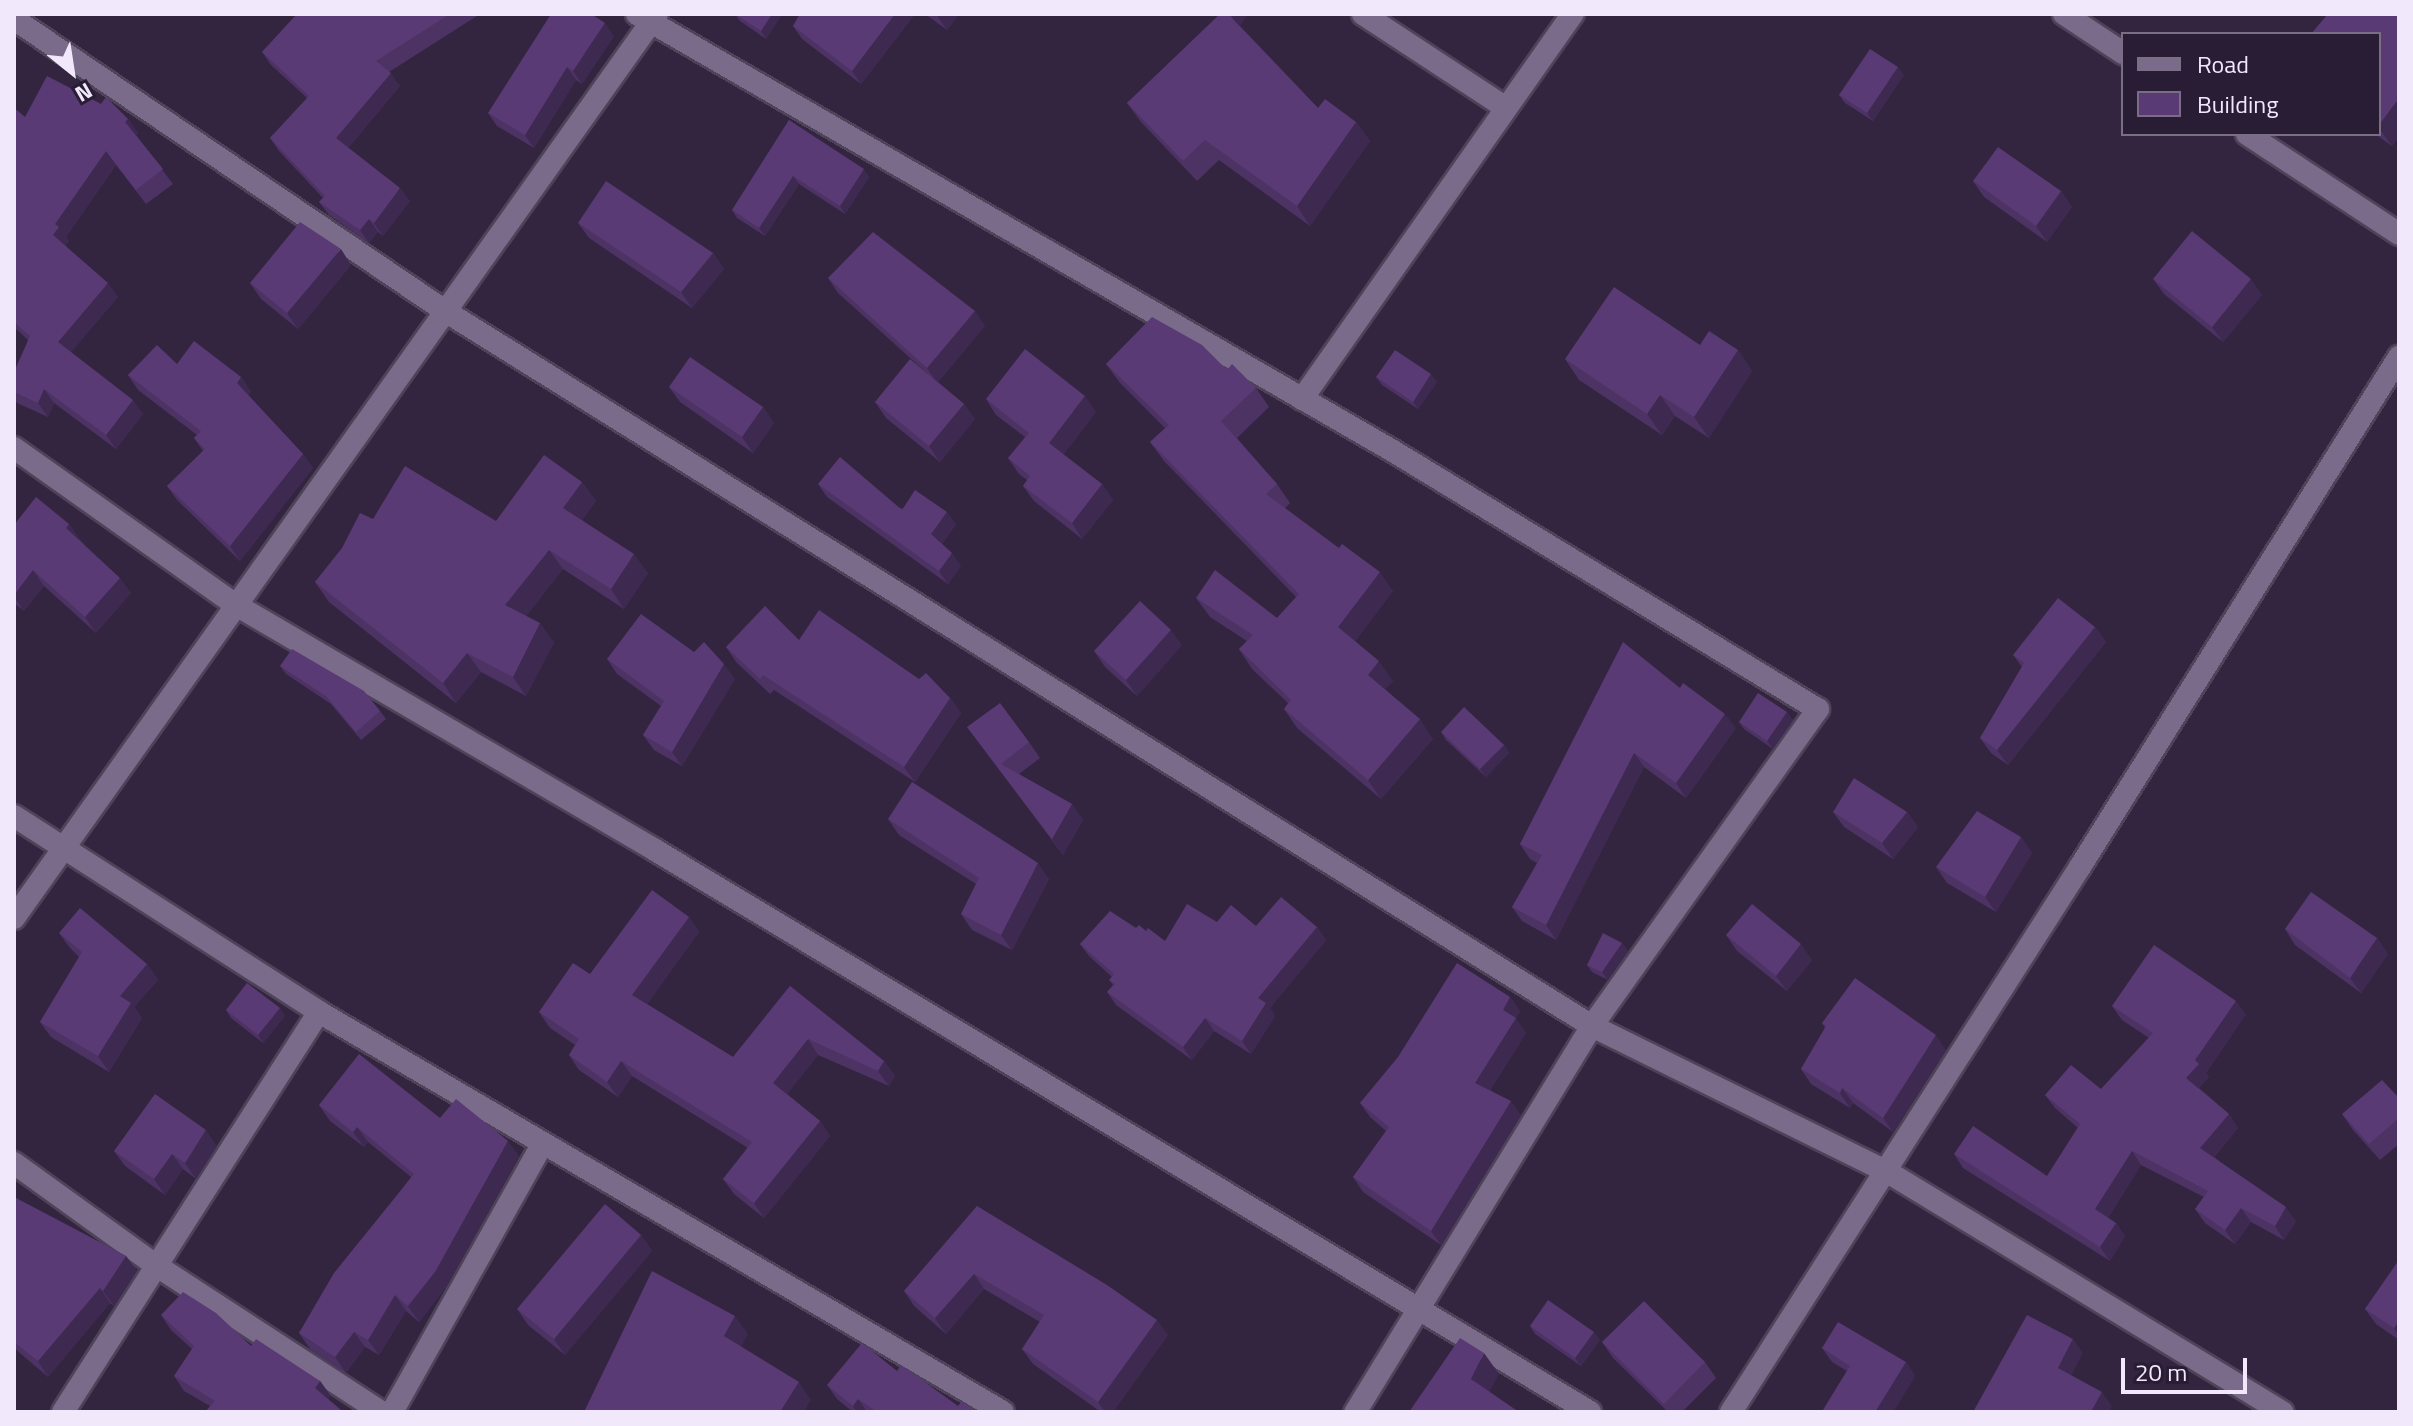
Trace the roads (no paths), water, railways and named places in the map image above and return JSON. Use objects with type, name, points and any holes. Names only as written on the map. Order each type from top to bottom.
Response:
[{"type":"street","points":[[1363,14],[1506,108]]},
{"type":"street","points":[[1302,399],[1573,14]]},
{"type":"street","points":[[2064,14],[2121,52]]},
{"type":"street","points":[[14,918],[445,311],[648,17],[1302,399],[1818,709],[1592,1026],[1420,1311],[1355,1412]]},
{"type":"street","points":[[14,19],[445,311],[1592,1026],[1886,1171],[2282,1412]]},
{"type":"street","points":[[2250,136],[2399,234]]},
{"type":"street","points":[[1731,1412],[2399,357]]},
{"type":"street","points":[[14,448],[236,605],[669,858],[1590,1412]]},
{"type":"street","points":[[14,816],[319,1012],[1003,1412]]},
{"type":"street","points":[[63,1412],[319,1012]]},
{"type":"street","points":[[392,1412],[543,1143]]},
{"type":"street","points":[[14,1163],[157,1266],[381,1412]]}]
